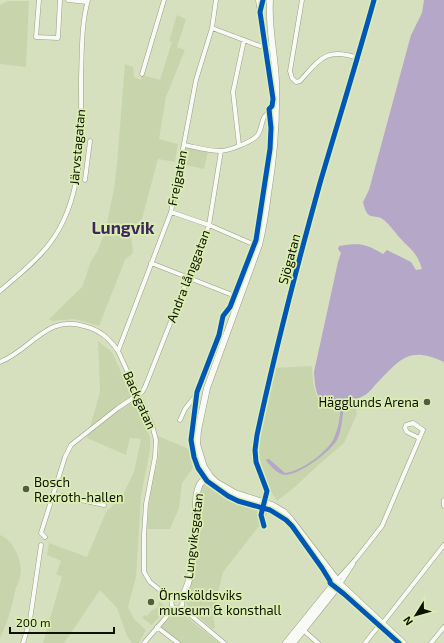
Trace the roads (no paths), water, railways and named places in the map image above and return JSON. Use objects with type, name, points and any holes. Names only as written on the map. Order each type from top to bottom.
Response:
[{"type":"main road","points":[[270,0],[270,28],[276,81],[276,112],[272,166],[262,233],[260,245],[207,388],[198,430],[197,444],[204,467],[216,482],[228,490],[265,502],[278,508],[291,520],[338,582],[403,643]]},
{"type":"main road","name":"Lungviksgatan","points":[[181,599],[186,590],[190,571],[194,542],[197,491],[201,483],[210,476]]},
{"type":"main road","points":[[292,643],[301,629],[338,582]]},
{"type":"main road","points":[[286,643],[301,629]]},
{"type":"street","points":[[38,0],[36,37],[58,38],[60,0]]},
{"type":"street","points":[[68,0],[88,1]]},
{"type":"street","points":[[142,74],[164,0]]},
{"type":"street","name":"Frejgatan","points":[[118,351],[171,212],[196,80],[212,28],[216,0]]},
{"type":"street","points":[[258,0],[264,48],[272,93]]},
{"type":"street","points":[[302,0],[290,71],[292,78],[296,82],[300,81],[324,57],[332,54],[340,53],[358,58]]},
{"type":"street","name":"Sjögatan","points":[[264,526],[261,515],[265,502],[266,489],[256,462],[256,435],[279,339],[320,183],[374,0]]},
{"type":"street","name":"Järvstagatan","points":[[0,291],[31,264],[50,244],[57,234],[69,208],[80,151],[82,40],[88,1]]},
{"type":"street","points":[[212,28],[264,48],[273,48]]},
{"type":"street","points":[[239,145],[233,92],[244,40]]},
{"type":"street","points":[[184,145],[221,151],[239,145],[258,135],[264,116],[269,113],[276,112]]},
{"type":"street","points":[[85,180],[89,161],[90,141]]},
{"type":"street","name":"Andra långgatan","points":[[138,395],[143,392],[209,225],[221,151]]},
{"type":"street","points":[[171,212],[209,225],[255,245],[235,296],[221,322],[219,336],[196,395],[180,420]]},
{"type":"street","points":[[151,263],[235,296]]},
{"type":"street","points":[[221,322],[230,324]]},
{"type":"street","name":"Backgatan","points":[[0,362],[11,358],[48,329],[64,324],[82,325],[95,329],[109,339],[118,351],[152,425],[156,443],[155,457],[146,504],[144,572],[150,582],[172,600]]},
{"type":"street","points":[[45,537],[41,534],[65,457],[71,445],[138,395]]},
{"type":"street","points":[[338,582],[382,526],[419,438]]},
{"type":"street","points":[[53,494],[104,505]]},
{"type":"street","points":[[444,500],[444,506]]},
{"type":"street","points":[[23,643],[30,620],[41,545]]},
{"type":"street","points":[[365,643],[444,546]]},
{"type":"street","points":[[174,608],[172,600],[177,598],[181,599],[181,607]]},
{"type":"street","points":[[144,643],[174,608],[178,609],[181,607]]},
{"type":"street","points":[[181,607],[224,643]]},
{"type":"street","points":[[431,643],[444,626]]},
{"type":"street","points":[[157,627],[178,643]]},
{"type":"street","points":[[301,629],[318,643]]},
{"type":"place","name":"Hägglunds Arena","points":[[427,402]]},
{"type":"place","name":"Bosch Rexroth-hallen","points":[[26,489]]},
{"type":"place","name":"Örnsköldsviks museum & konsthall","points":[[151,602]]},
{"type":"district","name":"Lungvik","points":[[123,228]]}]
